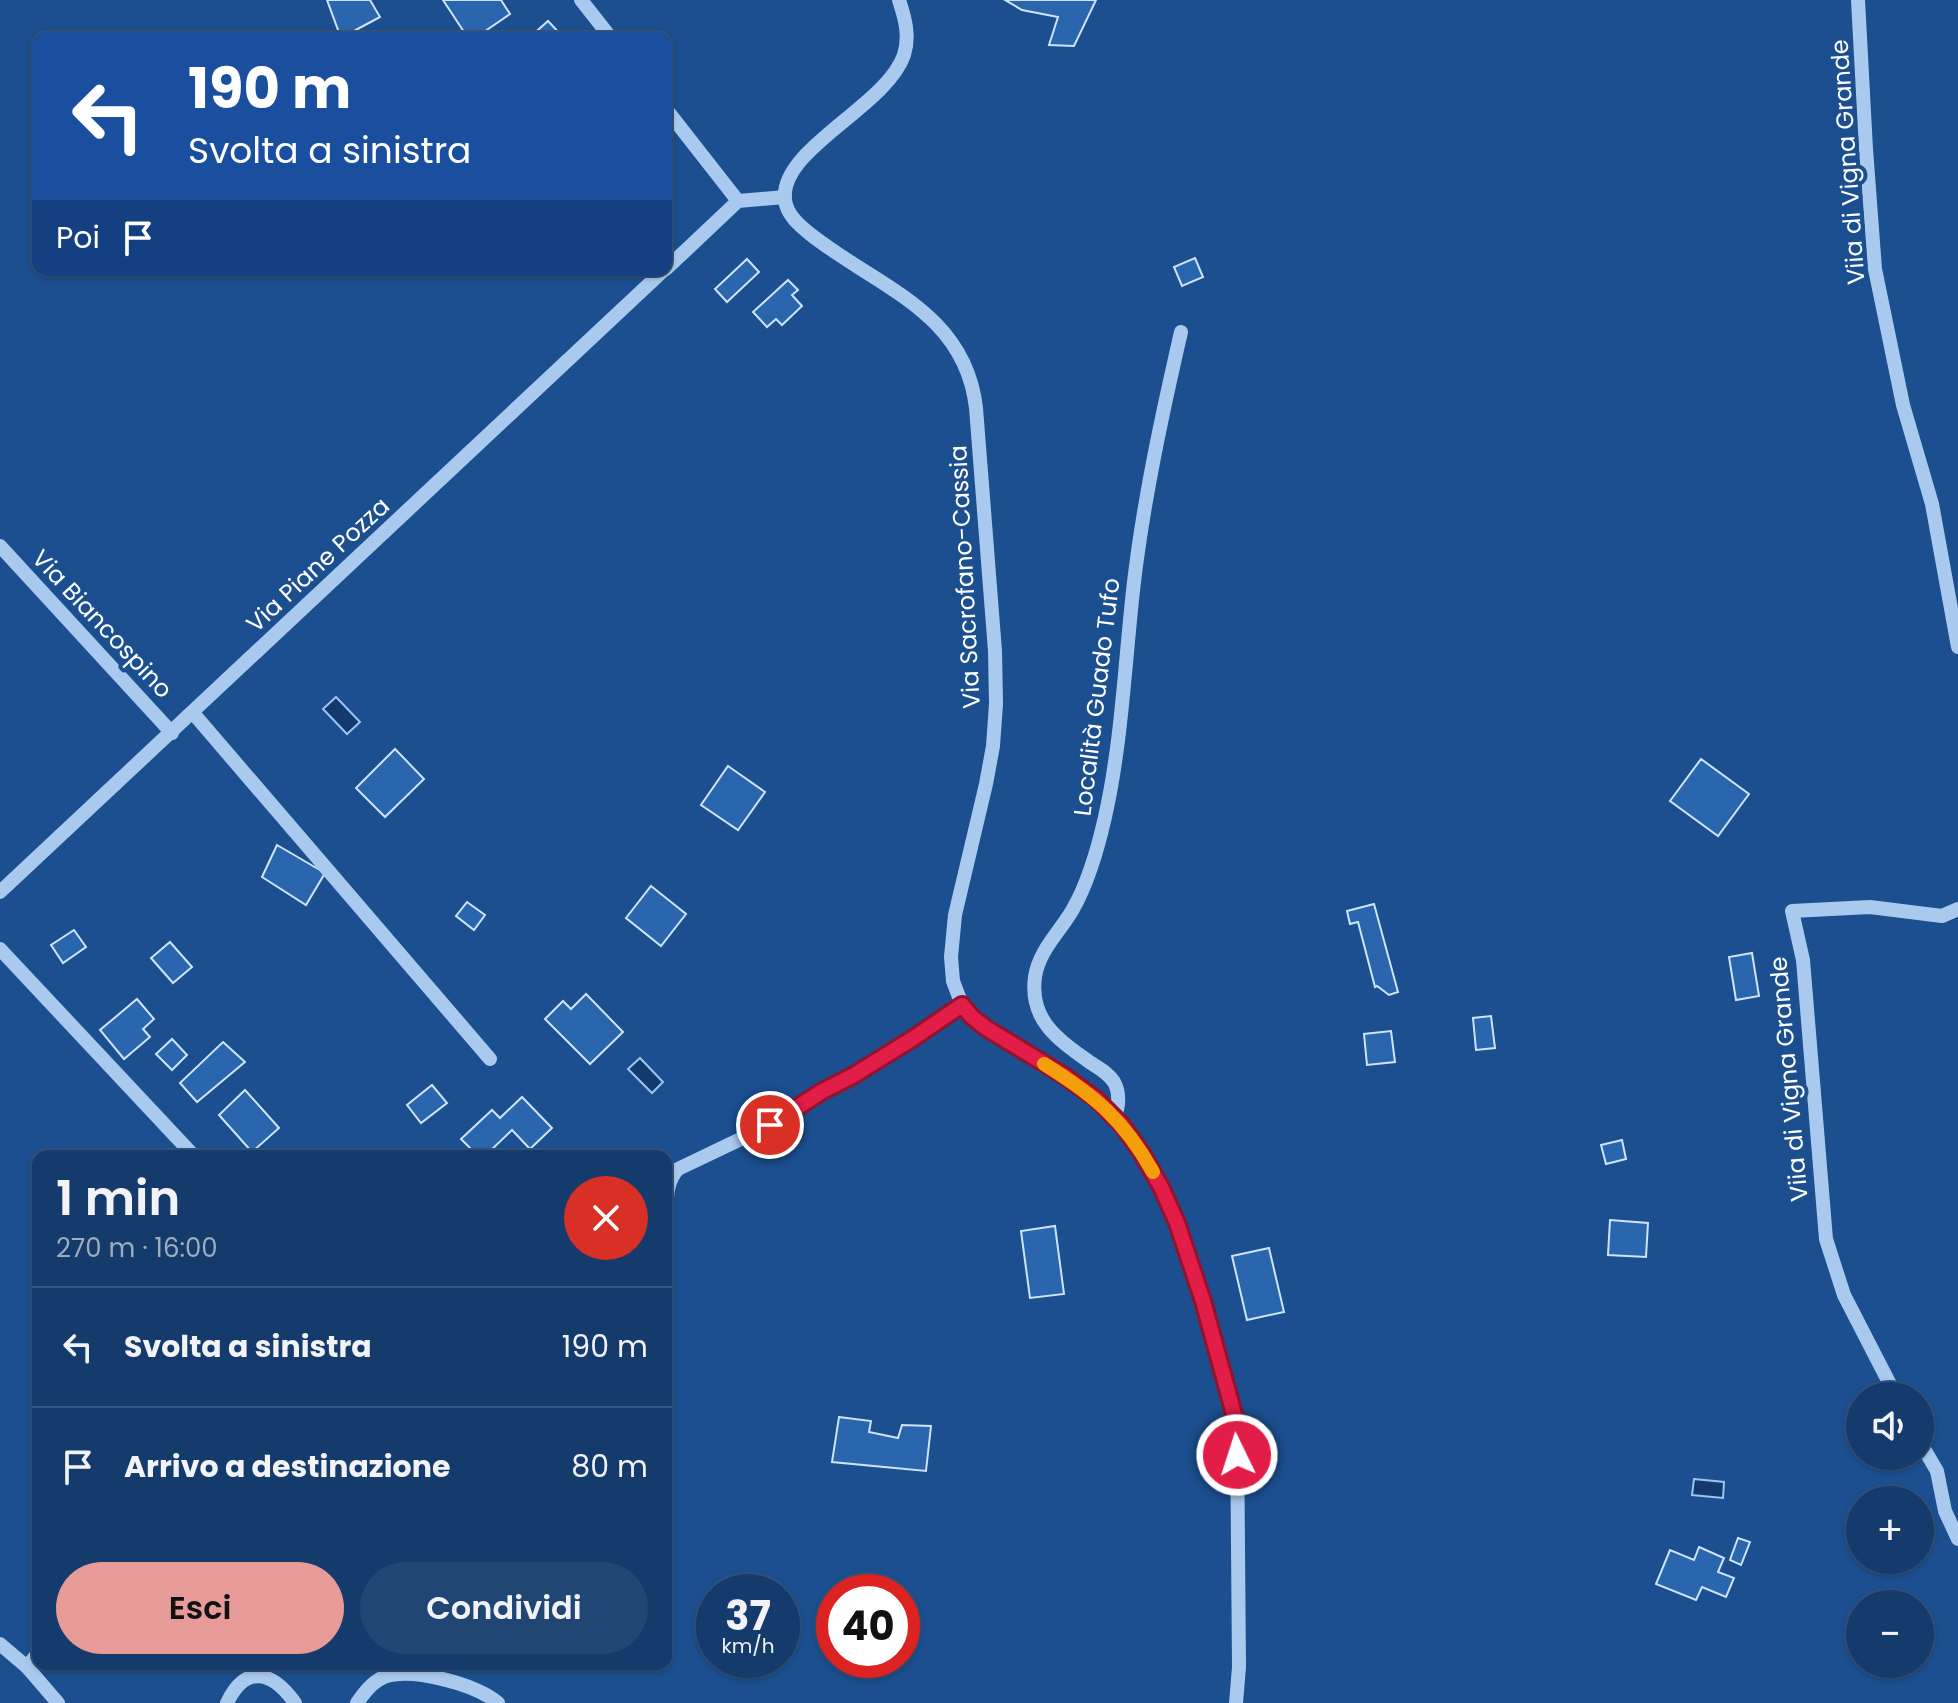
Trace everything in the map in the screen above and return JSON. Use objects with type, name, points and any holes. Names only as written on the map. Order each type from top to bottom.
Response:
[{"type":"street","points":[[581,0],[606,32]]},
{"type":"street","points":[[672,117],[738,201],[785,197],[790,178],[804,156],[872,98],[900,64],[907,36],[899,0]]},
{"type":"street","name":"Viia di Vigna Grande","points":[[1858,0],[1875,269],[1903,405],[1932,504],[1958,647]]},
{"type":"street","name":"Via Sacrofano-Cassia","points":[[785,197],[791,214],[810,234],[920,309],[937,324],[963,360],[974,391],[996,689],[991,758],[952,939],[953,981],[962,1005]]},
{"type":"street","name":"Via Piane Pozza","points":[[672,262],[738,201]]},
{"type":"street","name":"Via Piane Pozza","points":[[0,892],[658,276]]},
{"type":"street","name":"Località Guado Tufo","points":[[1115,1117],[1118,1095],[1114,1082],[1049,1029],[1038,1008],[1035,984],[1042,955],[1074,907],[1084,885],[1105,815],[1114,767],[1145,503],[1181,332]]},
{"type":"street","name":"Via Biancospino","points":[[0,546],[172,733]]},
{"type":"street","points":[[193,713],[490,1059]]},
{"type":"street","name":"Viia di Vigna Grande","points":[[1889,1382],[1844,1295],[1826,1239],[1803,960],[1792,911],[1870,907],[1942,916],[1958,909]]},
{"type":"street","points":[[0,949],[188,1150]]},
{"type":"street","points":[[672,1175],[678,1169],[770,1125],[962,1005],[986,1028],[1096,1099],[1132,1138],[1153,1171],[1177,1223],[1203,1301],[1237,1425],[1239,1667],[1236,1703]]},
{"type":"street","points":[[1934,1466],[1945,1511],[1958,1539]]},
{"type":"street","points":[[0,1644],[27,1667],[53,1700]]},
{"type":"street","points":[[27,1667],[32,1661]]},
{"type":"street","points":[[357,1703],[376,1681],[400,1675],[441,1678],[463,1684],[483,1692],[498,1703]]},
{"type":"street","points":[[227,1703],[239,1684],[253,1676],[280,1684],[295,1703]]},
{"type":"water","points":[[336,697],[360,722],[347,734],[323,709]]},
{"type":"water","points":[[640,1058],[663,1082],[652,1093],[628,1069]]},
{"type":"water","points":[[1694,1479],[1724,1482],[1723,1498],[1692,1495]]},
{"type":"building","points":[[327,0],[370,0],[380,17],[352,32],[339,32]]},
{"type":"building","points":[[443,0],[501,0],[510,14],[484,32],[464,32]]},
{"type":"building","points":[[1005,0],[1096,0],[1074,46],[1049,45],[1058,17],[1022,10]]},
{"type":"building","points":[[548,21],[558,32],[536,32]]},
{"type":"building","points":[[1195,258],[1203,277],[1182,286],[1174,267]]},
{"type":"building","points":[[747,259],[759,272],[727,302],[715,289]]},
{"type":"building","points":[[788,280],[798,290],[792,295],[802,306],[782,325],[776,319],[767,327],[753,312]]},
{"type":"building","points":[[395,749],[424,779],[385,817],[356,788]]},
{"type":"building","points":[[1701,759],[1749,794],[1718,836],[1670,801]]},
{"type":"building","points":[[728,766],[765,792],[738,830],[701,805]]},
{"type":"building","points":[[277,845],[325,873],[306,905],[262,877]]},
{"type":"building","points":[[651,886],[686,914],[661,946],[626,918]]},
{"type":"building","points":[[467,902],[485,915],[474,930],[456,916]]},
{"type":"building","points":[[1374,904],[1398,992],[1389,995],[1375,987],[1358,922],[1350,924],[1347,911]]},
{"type":"building","points":[[74,930],[86,947],[63,963],[51,945]]},
{"type":"building","points":[[170,942],[192,967],[173,983],[151,958]]},
{"type":"building","points":[[1752,953],[1759,996],[1736,1000],[1729,957]]},
{"type":"building","points":[[586,994],[623,1032],[590,1064],[545,1019],[563,1001],[571,1009]]},
{"type":"building","points":[[137,999],[154,1019],[143,1029],[150,1037],[124,1059],[100,1030]]},
{"type":"building","points":[[1491,1016],[1495,1048],[1476,1050],[1473,1018]]},
{"type":"building","points":[[1391,1031],[1395,1062],[1367,1065],[1364,1034]]},
{"type":"building","points":[[172,1039],[187,1055],[172,1070],[156,1054]]},
{"type":"building","points":[[223,1042],[245,1062],[197,1102],[180,1083]]},
{"type":"building","points":[[432,1085],[447,1103],[421,1123],[407,1105]]},
{"type":"building","points":[[245,1090],[279,1128],[254,1150],[250,1150],[219,1115]]},
{"type":"building","points":[[522,1097],[552,1128],[530,1149],[512,1130],[491,1150],[472,1150],[461,1139],[492,1110],[500,1118]]},
{"type":"building","points":[[1622,1140],[1626,1159],[1606,1164],[1601,1145]]},
{"type":"building","points":[[1610,1220],[1648,1223],[1646,1257],[1608,1255]]},
{"type":"building","points":[[1055,1226],[1064,1294],[1030,1298],[1021,1231]]},
{"type":"building","points":[[1269,1248],[1284,1312],[1247,1320],[1232,1256]]},
{"type":"building","points":[[839,1417],[871,1421],[869,1432],[898,1438],[902,1425],[931,1426],[926,1471],[832,1462]]},
{"type":"building","points":[[1738,1538],[1750,1542],[1741,1565],[1730,1560]]},
{"type":"building","points":[[1699,1547],[1724,1558],[1718,1572],[1734,1578],[1726,1597],[1702,1587],[1696,1600],[1656,1584],[1670,1550],[1694,1560]]},
{"type":"slow traffic","points":[[1044,1064],[1086,1091],[1108,1110],[1132,1138],[1153,1172]]},
{"type":"route","points":[[770,1125],[962,1005],[986,1028],[1074,1083],[1096,1099],[1122,1125],[1153,1171],[1169,1204],[1203,1301],[1237,1425],[1237,1455]]}]
